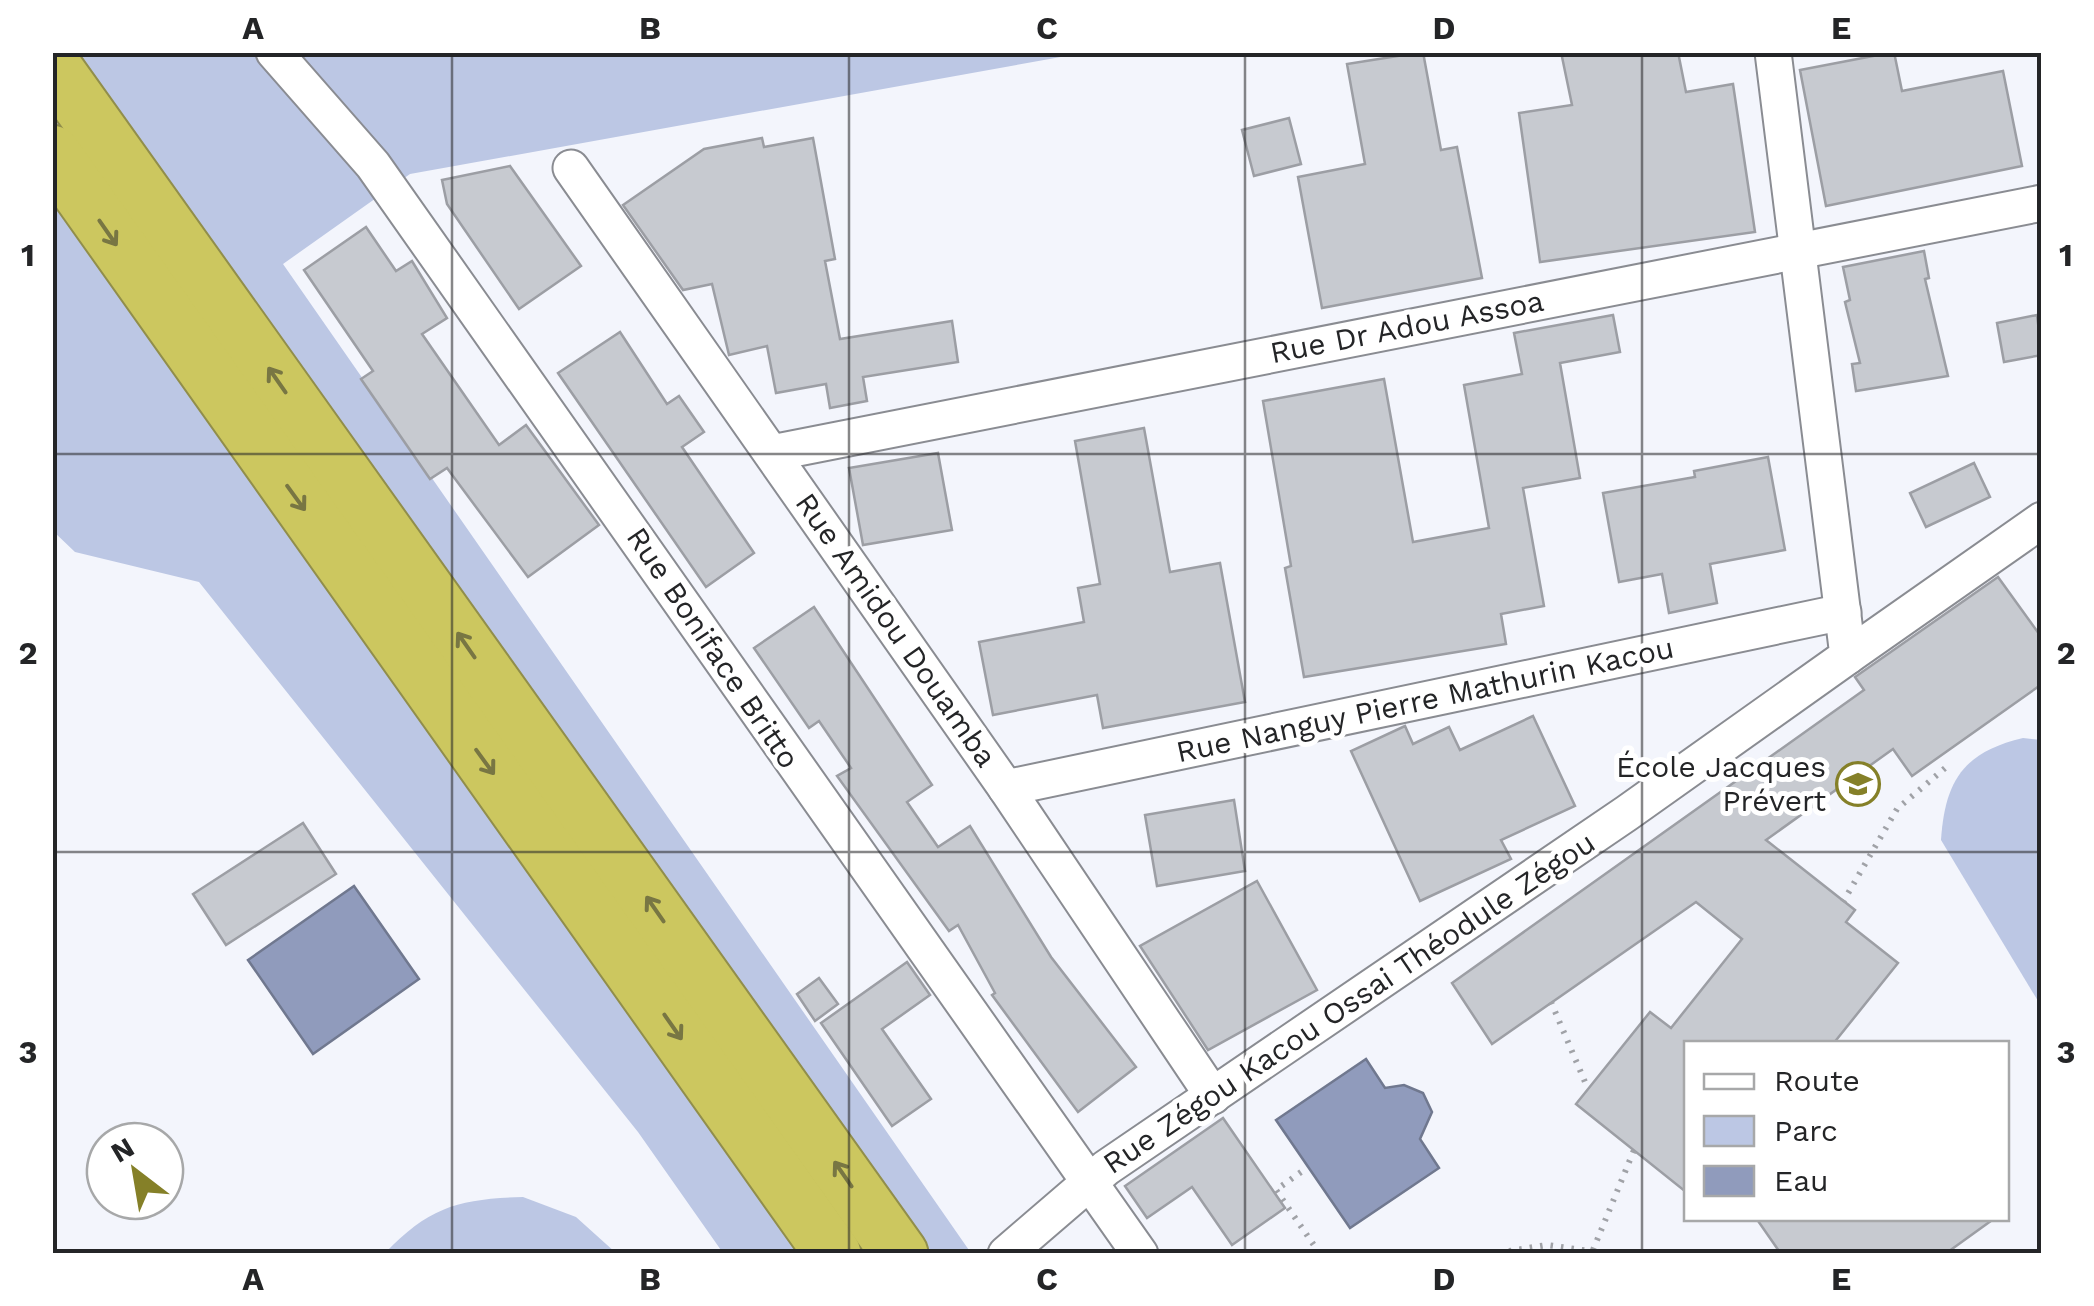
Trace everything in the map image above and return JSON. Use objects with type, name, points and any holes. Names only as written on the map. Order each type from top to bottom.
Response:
[{"type":"highway","points":[[52,65],[900,1254]]},
{"type":"highway","points":[[52,152],[834,1254]]},
{"type":"street","name":"Rue Boniface Britto","points":[[274,52],[373,165],[673,587],[823,810],[1140,1254]]},
{"type":"street","points":[[1773,52],[1848,656]]},
{"type":"street","name":"Rue Amidou Douamba","points":[[571,168],[1006,788],[1214,1096]]},
{"type":"street","name":"Rue Dr Adou Assoa","points":[[772,453],[2042,204]]},
{"type":"street","name":"Rue Zégou Kacou Ossai Théodule Zégou","points":[[1006,1254],[1089,1180],[2042,520]]},
{"type":"street","name":"Rue Nanguy Pierre Mathurin Kacou","points":[[1006,788],[1843,612]]},
{"type":"path","points":[[1844,902],[1897,809],[1951,763]]},
{"type":"path","points":[[1551,1002],[1588,1089]]},
{"type":"path","points":[[1592,1250],[1634,1150]]},
{"type":"path","points":[[1301,1172],[1276,1190],[1320,1254]]},
{"type":"path","points":[[1509,1251],[1547,1245],[1611,1254]]},
{"type":"green space","points":[[52,53],[1083,53],[410,174],[283,264],[971,1253],[723,1253],[638,1132],[199,582],[75,552],[53,531]]},
{"type":"green space","points":[[2023,738],[2041,740],[2041,1006],[1941,840],[1947,801],[1961,772],[1986,751]]},
{"type":"green space","points":[[523,1197],[576,1217],[616,1253],[385,1253],[417,1225],[447,1208],[481,1200]]},
{"type":"water","points":[[354,886],[419,979],[313,1054],[248,960]]},
{"type":"water","points":[[1366,1059],[1385,1088],[1404,1085],[1423,1093],[1432,1112],[1420,1139],[1439,1168],[1350,1228],[1276,1120]]},
{"type":"building","points":[[1423,52],[1441,150],[1457,147],[1482,278],[1322,308],[1298,177],[1365,164],[1347,64]]},
{"type":"building","points":[[1561,52],[1678,52],[1686,92],[1733,84],[1755,232],[1540,262],[1519,113],[1572,105]]},
{"type":"building","points":[[1894,52],[1902,91],[2003,71],[2022,166],[1826,206],[1800,70]]},
{"type":"building","points":[[1289,118],[1301,164],[1254,176],[1242,130]]},
{"type":"building","points":[[762,138],[764,147],[813,138],[835,259],[825,261],[840,339],[952,321],[958,362],[863,377],[867,401],[830,408],[826,384],[776,393],[767,346],[729,355],[712,284],[683,290],[623,205],[704,149]]},
{"type":"building","points":[[510,166],[581,266],[519,309],[447,204],[442,180]]},
{"type":"building","points":[[366,227],[396,271],[412,261],[447,318],[422,334],[499,445],[526,425],[599,525],[528,577],[447,468],[430,479],[361,379],[373,371],[304,270]]},
{"type":"building","points":[[1924,251],[1929,278],[1925,279],[1948,376],[1856,391],[1852,364],[1860,363],[1845,302],[1850,300],[1843,267]]},
{"type":"building","points":[[1613,315],[1620,352],[1560,363],[1580,478],[1523,488],[1544,606],[1501,614],[1506,644],[1304,677],[1285,568],[1291,566],[1263,401],[1384,379],[1413,542],[1489,528],[1464,385],[1522,374],[1514,333]]},
{"type":"building","points":[[2037,315],[2042,355],[2004,362],[1997,323]]},
{"type":"building","points":[[620,332],[667,404],[679,396],[704,432],[682,447],[754,553],[706,587],[558,373]]},
{"type":"building","points":[[1144,428],[1170,572],[1220,563],[1245,702],[1103,728],[1097,695],[993,715],[979,642],[1084,622],[1078,588],[1100,584],[1075,441]]},
{"type":"building","points":[[938,453],[952,530],[863,545],[849,468]]},
{"type":"building","points":[[1768,457],[1785,550],[1710,564],[1717,603],[1669,613],[1662,574],[1619,582],[1603,493],[1695,477],[1694,471]]},
{"type":"building","points":[[1974,463],[1990,497],[1926,527],[1910,493]]},
{"type":"building","points":[[1998,577],[2042,638],[2042,684],[1912,776],[1893,749],[1766,840],[1855,910],[1846,922],[1898,963],[1835,1041],[1684,1041],[1684,1190],[1576,1104],[1650,1012],[1671,1028],[1742,939],[1696,902],[1492,1044],[1452,983],[1864,690],[1855,677]]},
{"type":"building","points":[[814,607],[932,785],[907,802],[938,847],[970,826],[1051,957],[1136,1067],[1078,1112],[992,995],[995,993],[958,925],[949,931],[837,776],[851,768],[819,721],[809,728],[754,648]]},
{"type":"building","points":[[1533,716],[1575,806],[1501,840],[1511,859],[1420,901],[1351,751],[1405,726],[1413,744],[1449,727],[1460,750]]},
{"type":"building","points":[[1234,800],[1245,871],[1157,886],[1145,815]]},
{"type":"building","points":[[303,823],[336,874],[226,945],[193,894]]},
{"type":"building","points":[[1257,881],[1317,990],[1208,1050],[1140,946]]},
{"type":"building","points":[[907,962],[930,995],[882,1029],[931,1099],[892,1126],[821,1023]]},
{"type":"building","points":[[819,978],[838,1004],[815,1021],[797,994]]},
{"type":"building","points":[[1223,1118],[1285,1208],[1232,1245],[1192,1187],[1147,1218],[1125,1186]]},
{"type":"building","points":[[1758,1221],[1991,1221],[1945,1254],[1781,1254]]},
{"type":"place","name":"École Jacques Prévert","points":[[1858,784]]}]
